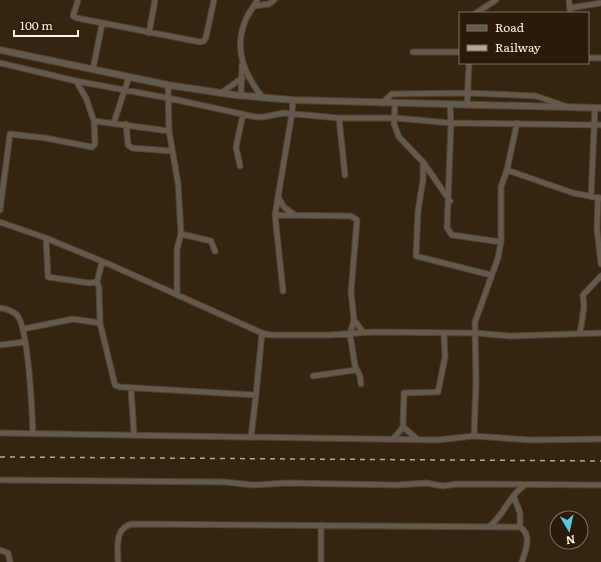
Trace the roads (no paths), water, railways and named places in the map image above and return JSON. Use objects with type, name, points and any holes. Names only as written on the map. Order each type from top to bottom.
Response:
[{"type":"street","points":[[78,0],[73,16],[102,24],[193,42],[204,41],[214,0]]},
{"type":"street","points":[[149,33],[156,0]]},
{"type":"street","points":[[241,96],[242,33],[246,20],[257,0]]},
{"type":"street","points":[[254,6],[269,4],[274,0]]},
{"type":"street","points":[[478,12],[496,0]]},
{"type":"street","points":[[569,0],[570,10],[601,4]]},
{"type":"street","points":[[93,69],[102,24]]},
{"type":"street","points":[[0,50],[168,85],[241,96],[293,100],[382,103],[598,108],[594,125],[591,197]]},
{"type":"street","points":[[413,52],[459,52]]},
{"type":"street","points":[[589,58],[601,58]]},
{"type":"street","points":[[242,62],[255,87],[263,98]]},
{"type":"street","points":[[0,63],[76,81],[124,89],[260,117],[277,113],[292,113],[339,118],[396,118],[451,123],[601,125]]},
{"type":"street","points":[[467,105],[469,64]]},
{"type":"street","points":[[114,122],[129,77]]},
{"type":"street","points":[[221,93],[242,78]]},
{"type":"street","points":[[0,210],[10,134],[45,138],[92,147],[95,144],[94,121],[86,98],[76,81]]},
{"type":"street","points":[[168,85],[169,131],[178,183],[181,234],[177,249],[177,295]]},
{"type":"street","points":[[382,103],[392,94],[467,93],[536,96],[567,107]]},
{"type":"street","points":[[283,291],[275,215],[277,194],[293,100]]},
{"type":"street","points":[[395,103],[396,118],[394,124],[399,137],[423,162],[450,201]]},
{"type":"street","points":[[450,105],[450,201],[447,228],[452,234],[501,242]]},
{"type":"street","points":[[240,166],[236,147],[243,114]]},
{"type":"street","points":[[339,118],[345,174]]},
{"type":"street","points":[[94,121],[114,122],[169,131]]},
{"type":"street","points":[[474,436],[476,383],[474,333],[478,314],[501,242],[501,188],[507,170],[517,123]]},
{"type":"street","points":[[126,124],[128,145],[132,148],[172,150]]},
{"type":"street","points":[[423,162],[423,180],[418,211],[416,256],[491,275]]},
{"type":"street","points":[[507,170],[573,193],[599,198],[597,229],[601,264]]},
{"type":"street","points":[[277,194],[284,207],[296,215]]},
{"type":"street","points":[[275,215],[351,216],[357,220],[351,292],[354,320],[350,334],[356,370],[360,376],[360,384]]},
{"type":"street","points":[[0,222],[46,238],[262,333],[278,336],[350,334],[363,332],[474,333],[511,336],[601,333]]},
{"type":"street","points":[[181,234],[211,241],[215,251]]},
{"type":"street","points":[[46,238],[48,277],[89,283],[97,282]]},
{"type":"street","points":[[102,262],[97,282],[99,287],[100,324],[116,384],[120,387],[131,389],[200,391],[256,395]]},
{"type":"street","points":[[580,334],[584,307],[583,296],[601,276]]},
{"type":"street","points":[[0,308],[11,310],[18,316],[23,329],[33,434]]},
{"type":"street","points":[[23,329],[73,319],[100,324]]},
{"type":"street","points":[[354,320],[363,332]]},
{"type":"street","points":[[251,437],[262,333]]},
{"type":"street","points":[[394,438],[403,427],[404,393],[438,392],[445,357],[444,333]]},
{"type":"street","points":[[0,345],[25,342]]},
{"type":"street","points":[[313,376],[356,370]]},
{"type":"street","points":[[131,389],[134,434]]},
{"type":"street","points":[[403,427],[416,438]]},
{"type":"street","points":[[0,433],[113,436],[134,434],[251,437],[416,438],[437,440],[474,436],[530,440],[601,439]]},
{"type":"street","points":[[0,480],[224,482],[253,485],[287,483],[398,485],[426,483],[443,486],[456,484],[601,485]]},
{"type":"street","points":[[490,526],[501,516],[518,490],[526,485]]},
{"type":"street","points":[[514,496],[520,513],[520,527]]},
{"type":"street","points":[[118,562],[118,536],[120,530],[126,525],[132,524],[520,527],[524,530],[528,539],[522,562]]},
{"type":"street","points":[[321,525],[321,562]]},
{"type":"street","points":[[0,550],[8,553],[10,562]]},
{"type":"railway","points":[[0,457],[601,461]]}]
